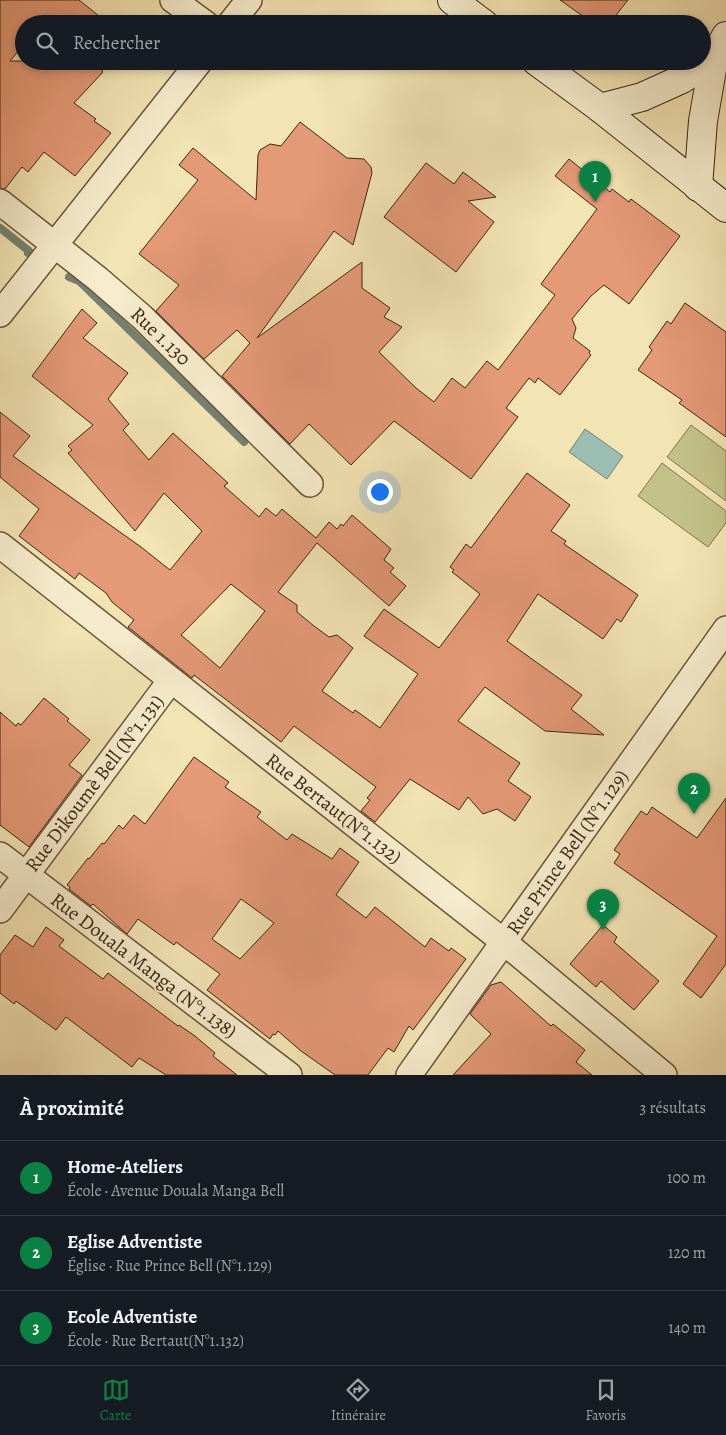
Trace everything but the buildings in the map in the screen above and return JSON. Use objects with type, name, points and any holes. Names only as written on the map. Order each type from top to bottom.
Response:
[{"type":"street","points":[[173,0],[194,15]]},
{"type":"street","points":[[237,15],[248,0]]},
{"type":"street","points":[[452,0],[472,15]]},
{"type":"street","points":[[698,187],[703,121],[720,47]]},
{"type":"street","points":[[0,314],[193,70]]},
{"type":"street","points":[[548,70],[600,108],[726,208]]},
{"type":"street","points":[[600,108],[650,94],[682,80],[694,70]]},
{"type":"street","name":"Rue 1.130","points":[[0,202],[55,244],[142,317],[310,484]]},
{"type":"street","name":"Rue Bertaut(N°1.132)","points":[[0,545],[504,942],[664,1075]]},
{"type":"street","name":"Rue Prince Bell (N°1.129)","points":[[409,1075],[726,630]]},
{"type":"street","name":"Rue Dikoumè Bell (N°1.131)","points":[[0,910],[171,680]]},
{"type":"street","name":"Rue Douala Manga (N°1.138)","points":[[0,855],[289,1075]]},
{"type":"green space","points":[[691,425],[726,451],[726,501],[667,457]]},
{"type":"green space","points":[[662,463],[726,511],[726,523],[708,547],[638,496]]},
{"type":"water","points":[[585,429],[623,456],[607,479],[569,452]]},
{"type":"waterway","points":[[0,228],[29,251],[28,253]]},
{"type":"waterway","points":[[69,277],[79,281],[244,442]]},
{"type":"place","name":"Home-Ateliers","points":[[595,202]]},
{"type":"place","name":"Eglise Adventiste","points":[[694,814]]},
{"type":"place","name":"Ecole Adventiste","points":[[603,930]]}]
